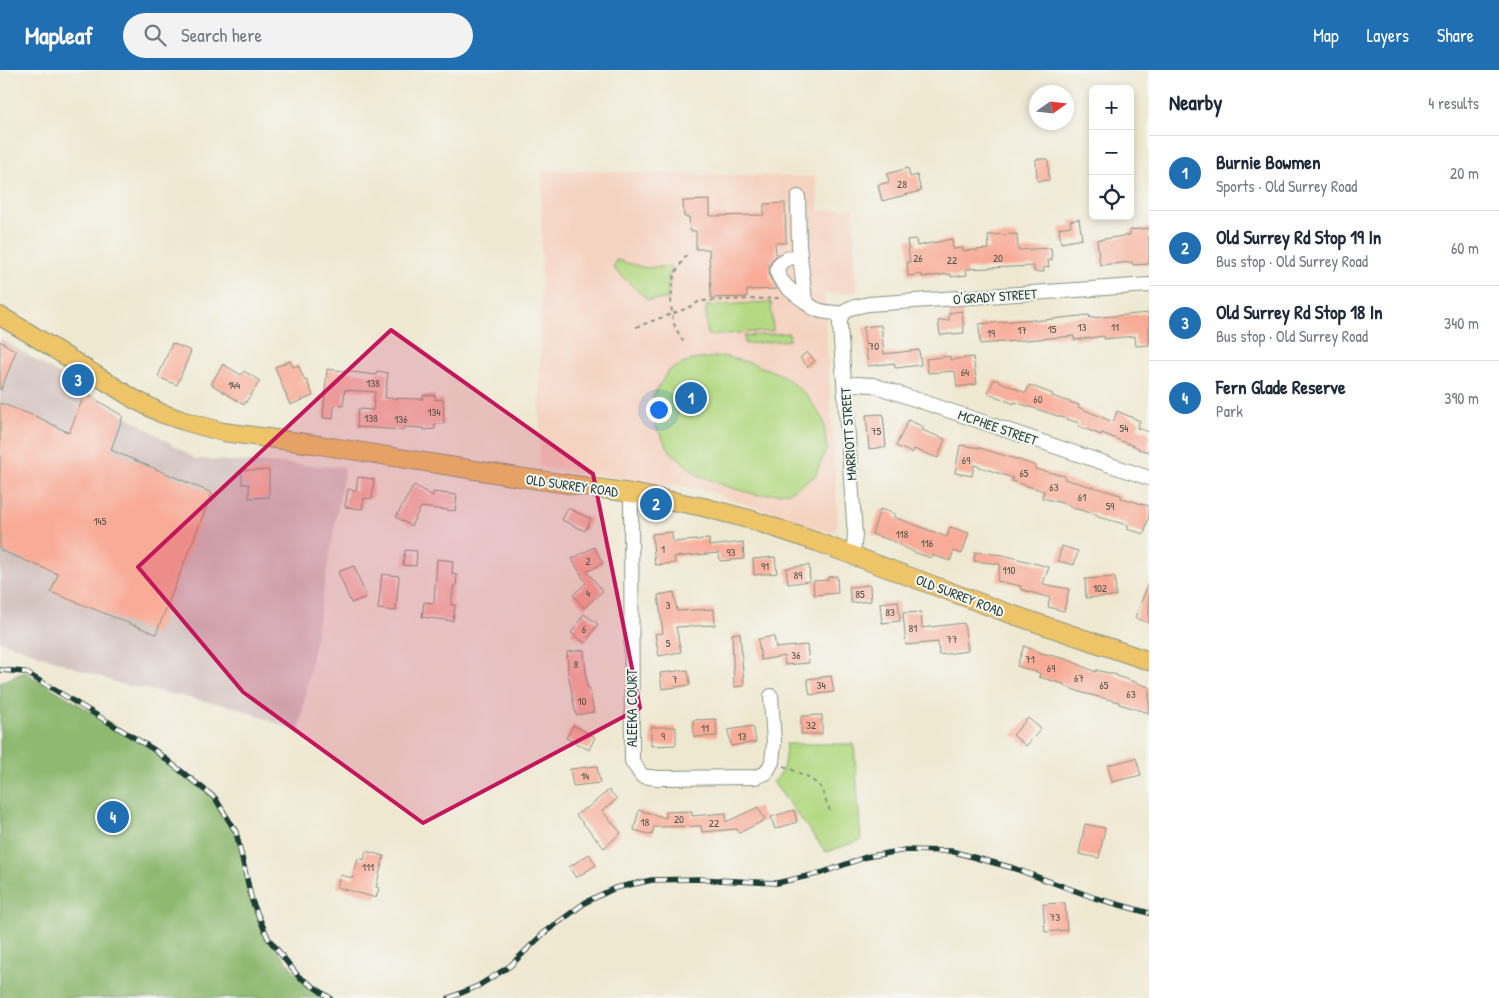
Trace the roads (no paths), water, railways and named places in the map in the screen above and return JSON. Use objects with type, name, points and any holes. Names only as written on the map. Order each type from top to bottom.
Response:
[{"type":"main road","name":"OLD SURREY ROAD","points":[[0,316],[134,399],[154,410],[184,421],[223,432],[631,493],[703,507],[752,520],[853,554],[1002,611],[1149,661]]},
{"type":"street","points":[[798,197],[802,299]]},
{"type":"street","points":[[800,256],[791,256],[780,264],[778,270],[780,279],[812,308],[818,311],[842,314]]},
{"type":"street","name":"O'GRADY STREET","points":[[842,314],[850,308],[869,304],[1149,285]]},
{"type":"street","name":"MARRIOTT STREET","points":[[842,314],[840,326],[855,535],[853,554]]},
{"type":"street","name":"MCPHEE STREET","points":[[845,386],[856,384],[873,385],[1149,478]]},
{"type":"street","name":"ALEEKA COURT","points":[[631,493],[632,761],[642,776],[658,778],[755,777],[766,773],[772,762],[774,743],[771,696]]},
{"type":"railway","points":[[0,670],[25,672],[153,749],[215,798],[236,832],[252,901],[268,938],[298,976],[330,998]]},
{"type":"railway","points":[[449,998],[478,986],[510,966],[544,933],[586,902],[615,888],[652,880],[698,879],[777,883],[821,873],[866,857],[905,850],[951,851],[1013,868],[1095,898],[1149,913]]},
{"type":"place","name":"Old Surrey Rd Stop 18 In","points":[[78,380]]},
{"type":"place","name":"Burnie Bowmen","points":[[691,398]]},
{"type":"place","name":"Old Surrey Rd Stop 19 In","points":[[656,504]]},
{"type":"place","name":"Fern Glade Reserve","points":[[113,817]]}]
